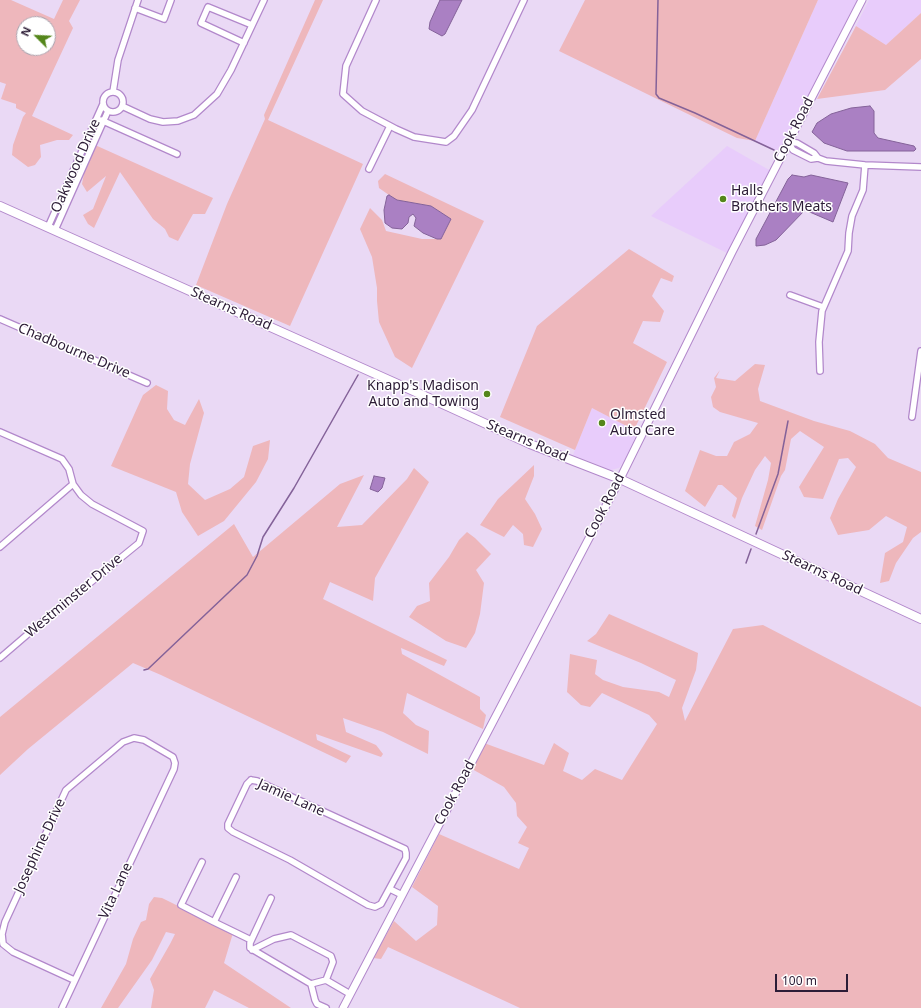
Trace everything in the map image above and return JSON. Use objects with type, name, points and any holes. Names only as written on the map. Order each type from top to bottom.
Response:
[{"type":"main road","name":"Stearns Road","points":[[0,206],[530,444],[620,478],[921,619]]},
{"type":"street","points":[[114,92],[118,60],[138,0]]},
{"type":"street","points":[[136,8],[164,19],[171,0]]},
{"type":"street","points":[[122,106],[150,119],[163,122],[178,121],[194,115],[217,94],[244,43],[264,0]]},
{"type":"street","points":[[376,0],[346,66],[343,94],[362,112],[390,126],[414,137],[446,142],[454,136],[472,110],[524,0]]},
{"type":"street","name":"Cook Road","points":[[343,1008],[620,478],[788,142],[862,0]]},
{"type":"street","points":[[244,43],[201,23],[208,6],[252,25]]},
{"type":"street","points":[[114,92],[122,97],[123,104],[118,112],[108,111],[105,109],[103,104],[105,96],[114,92]]},
{"type":"street","name":"Oakwood Drive","points":[[51,229],[103,104]]},
{"type":"street","name":"Oakwood Drive","points":[[51,229],[108,111]]},
{"type":"street","points":[[97,118],[177,154]]},
{"type":"street","points":[[369,169],[390,126]]},
{"type":"street","points":[[788,142],[797,143],[814,153],[818,158],[826,161],[865,165],[921,167]]},
{"type":"street","points":[[820,371],[819,342],[823,306],[848,251],[852,216],[863,190],[865,165]]},
{"type":"street","points":[[790,295],[823,306]]},
{"type":"street","name":"Chadbourne Drive","points":[[0,320],[147,383]]},
{"type":"street","points":[[912,416],[921,350]]},
{"type":"street","points":[[0,432],[62,459],[69,469],[73,484],[0,547]]},
{"type":"street","name":"Westminster Drive","points":[[0,658],[139,543],[143,532],[92,504],[81,495],[73,484]]},
{"type":"street","name":"Josephine Drive","points":[[74,980],[13,952],[3,944],[2,934],[5,922],[66,790],[123,742],[134,738],[144,740],[173,757],[175,763],[171,775]]},
{"type":"street","name":"Vita Lane","points":[[62,1008],[171,775]]},
{"type":"street","name":"Jamie Lane","points":[[251,780],[257,781],[327,814],[401,846],[405,849],[406,858],[390,889],[381,904],[372,906],[290,860],[233,832],[228,828],[228,824],[247,784],[251,780]]},
{"type":"street","points":[[202,862],[181,905],[251,940]]},
{"type":"street","points":[[214,922],[236,877]]},
{"type":"street","points":[[390,889],[402,895]]},
{"type":"street","points":[[271,898],[251,940],[250,946],[252,950],[311,984],[326,980],[350,994]]},
{"type":"street","points":[[252,950],[274,939],[291,934],[331,956],[333,962],[326,980]]},
{"type":"street","points":[[311,984],[317,1004],[326,1008]]},
{"type":"shaded area","points":[[0,0],[11,0],[47,16],[16,16],[16,56],[56,56],[55,16],[63,0],[80,0],[69,21],[73,28],[32,116],[73,135],[69,140],[57,140],[40,145],[41,157],[35,165],[28,167],[12,155],[13,145],[23,117],[26,113],[16,108],[16,104],[1,99],[6,84],[0,82]]},
{"type":"shaded area","points":[[315,0],[323,0],[268,120],[363,164],[290,326],[196,285],[227,204],[265,119],[264,115]]},
{"type":"shaded area","points":[[440,0],[462,0],[445,34],[442,36],[429,29],[430,22]]},
{"type":"shaded area","points":[[585,0],[818,0],[755,141],[737,138],[559,51]]},
{"type":"shaded area","points":[[818,0],[858,0],[779,151],[774,150],[755,141]]},
{"type":"shaded area","points":[[869,0],[921,0],[921,13],[886,45],[856,26]]},
{"type":"shaded area","points":[[921,13],[921,59],[885,90],[817,99],[856,26],[886,45]]},
{"type":"shaded area","points":[[870,106],[874,111],[874,133],[878,138],[914,146],[916,149],[914,151],[847,151],[824,143],[812,132],[817,123],[831,114],[851,108]]},
{"type":"shaded area","points":[[95,145],[213,198],[205,214],[193,214],[178,241],[169,237],[165,229],[153,219],[120,172],[94,228],[88,224],[83,215],[93,209],[106,176],[87,192],[82,184],[85,168]]},
{"type":"shaded area","points":[[727,146],[771,171],[729,254],[651,216]]},
{"type":"shaded area","points":[[385,174],[484,221],[412,368],[395,357],[379,322],[377,288],[372,257],[360,229],[370,208],[382,220],[386,231],[422,239],[441,239],[451,219],[431,206],[396,200],[379,188],[378,181]]},
{"type":"shaded area","points":[[792,175],[804,177],[811,175],[848,183],[833,222],[805,210],[776,240],[765,245],[756,246],[756,239],[788,179]]},
{"type":"shaded area","points":[[389,195],[397,200],[431,206],[451,219],[441,239],[437,239],[423,233],[414,226],[416,218],[413,214],[409,217],[408,223],[402,229],[392,228],[385,223],[384,210],[387,196]]},
{"type":"shaded area","points":[[629,249],[674,276],[672,282],[661,278],[652,296],[664,311],[660,322],[643,321],[633,343],[667,362],[634,430],[592,408],[575,450],[500,417],[537,326]]},
{"type":"shaded area","points":[[755,364],[765,365],[758,389],[760,401],[814,421],[850,431],[875,444],[888,458],[921,472],[921,532],[913,538],[896,563],[889,581],[880,583],[885,553],[903,542],[907,527],[886,516],[869,530],[838,535],[830,518],[838,499],[856,467],[848,458],[839,459],[823,499],[804,497],[799,487],[824,447],[800,431],[791,439],[785,470],[781,476],[762,530],[755,526],[768,480],[771,463],[765,456],[755,470],[742,498],[735,519],[732,516],[737,498],[722,485],[718,485],[705,507],[685,491],[700,450],[716,456],[727,456],[734,442],[750,434],[758,423],[720,412],[713,407],[711,397],[716,387],[714,378],[720,370],[716,378],[735,381]]},
{"type":"shaded area","points":[[156,385],[168,391],[167,409],[174,420],[185,425],[199,399],[204,413],[190,464],[188,484],[205,500],[230,489],[244,477],[253,446],[270,440],[268,459],[256,482],[224,521],[198,536],[182,512],[176,492],[111,466],[143,395]]},
{"type":"shaded area","points":[[592,408],[638,432],[619,468],[611,470],[573,455]]},
{"type":"shaded area","points":[[534,465],[534,476],[525,499],[535,514],[542,529],[533,547],[524,545],[523,534],[513,525],[504,537],[480,525],[498,499]]},
{"type":"shaded area","points":[[414,468],[429,482],[375,578],[373,601],[330,582],[323,599],[447,660],[444,666],[401,648],[402,654],[480,697],[480,709],[486,715],[483,729],[407,693],[403,713],[416,725],[429,731],[428,754],[383,732],[343,718],[346,732],[376,745],[383,754],[381,757],[316,734],[317,740],[351,756],[346,763],[133,663],[28,749],[0,775],[0,717],[234,524],[253,557],[340,484],[364,475],[337,527],[362,525],[407,479]]},
{"type":"shaded area","points":[[374,476],[385,478],[382,488],[378,492],[370,489]]},
{"type":"shaded area","points":[[467,532],[491,554],[476,570],[484,583],[480,614],[475,633],[466,648],[446,641],[409,617],[417,606],[430,601],[429,583],[449,557],[459,540]]},
{"type":"shaded area","points":[[609,614],[698,653],[696,670],[682,708],[685,721],[733,629],[763,625],[921,707],[921,1008],[520,1008],[388,947],[381,959],[373,958],[394,921],[416,941],[437,925],[438,906],[412,887],[439,834],[519,869],[529,848],[518,843],[527,827],[517,816],[516,803],[504,787],[472,769],[484,743],[544,765],[554,743],[569,753],[563,771],[582,780],[595,769],[622,780],[657,724],[649,715],[602,693],[590,707],[581,705],[567,692],[570,654],[597,660],[595,674],[603,680],[623,687],[659,692],[669,697],[676,680],[641,663],[587,641],[596,634]]},
{"type":"shaded area","points":[[154,897],[162,898],[233,933],[224,963],[291,1008],[249,1008],[214,990],[205,1008],[151,1008],[154,990],[150,979],[175,934],[166,932],[152,960],[118,1008],[101,1008],[126,964],[133,939],[141,922],[146,920],[149,904]]},
{"type":"waterway","points":[[658,0],[656,94],[659,98],[774,150]]},
{"type":"waterway","points":[[144,670],[148,669],[247,575],[257,556],[263,537],[294,488],[358,375]]},
{"type":"waterway","points":[[756,534],[778,474],[788,421]]},
{"type":"waterway","points":[[746,563],[751,549]]},
{"type":"place","name":"Halls Brothers Meats","points":[[723,199]]},
{"type":"place","name":"Knapp's Madison Auto and Towing","points":[[487,394]]},
{"type":"place","name":"Olmsted Auto Care","points":[[602,423]]}]
